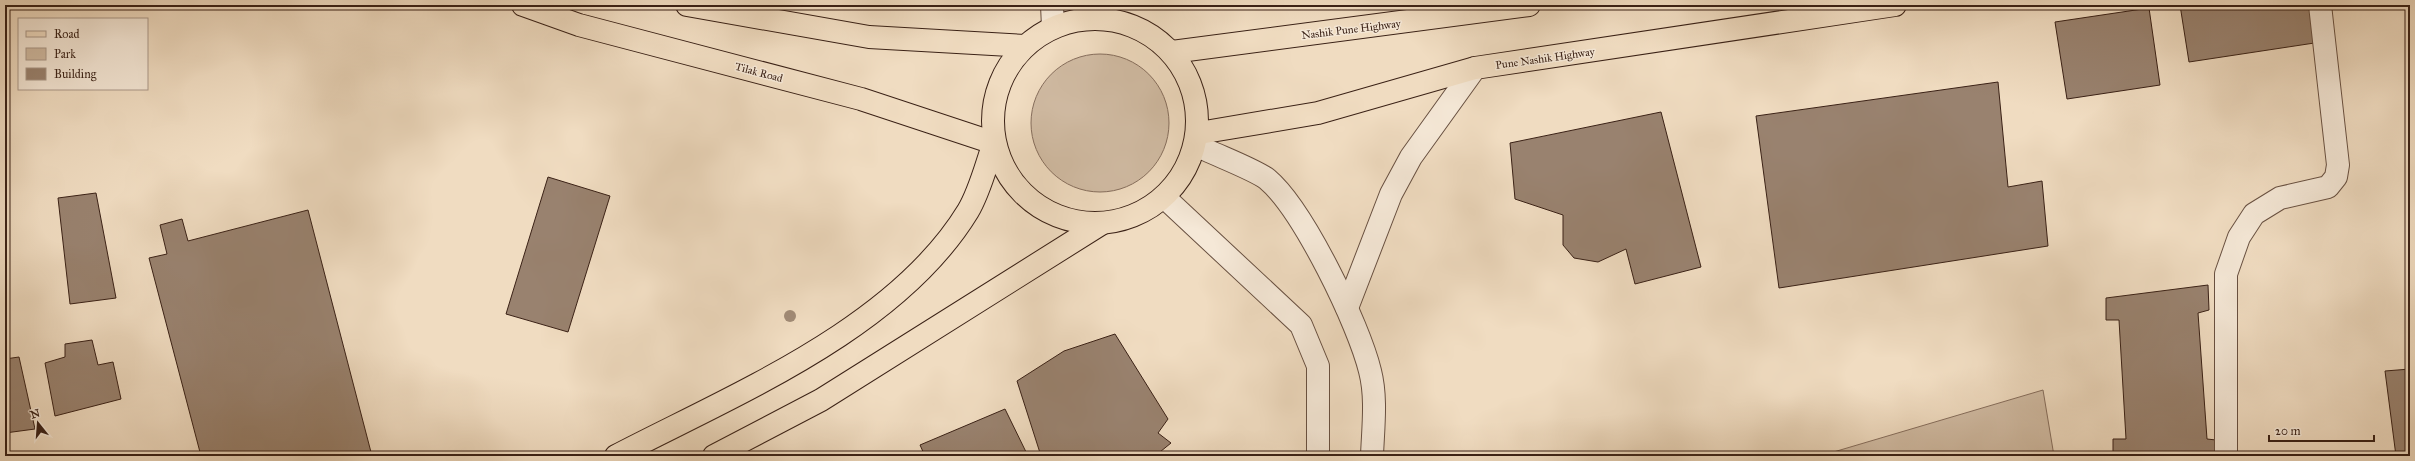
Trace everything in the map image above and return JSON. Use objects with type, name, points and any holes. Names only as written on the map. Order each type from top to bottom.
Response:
[{"type":"main road","name":"Tilak Road","points":[[522,5],[579,25],[861,99],[994,143]]},
{"type":"main road","points":[[687,5],[869,38],[1025,46]]},
{"type":"main road","name":"Nashik Pune Highway","points":[[1172,52],[1462,10],[1529,5]]},
{"type":"main road","name":"Pune Nashik Highway","points":[[1198,139],[1318,113],[1475,68],[1895,5]]},
{"type":"main road","points":[[1087,12],[1118,21],[1147,32],[1172,52],[1186,72],[1196,96],[1198,139],[1184,173],[1164,197],[1138,214],[1124,220],[1101,224],[1072,222],[1045,211],[1021,193],[1004,170],[994,143],[992,116],[997,91],[1008,67],[1025,46],[1053,27],[1087,12]]},
{"type":"main road","points":[[616,456],[816,352],[895,296],[936,256],[968,210],[994,143]]},
{"type":"main road","points":[[714,456],[821,400],[1101,224]]},
{"type":"street","points":[[1052,5],[1053,27]]},
{"type":"street","points":[[2226,456],[2226,274],[2239,237],[2254,214],[2280,198],[2328,187],[2336,177],[2338,165],[2320,5]]},
{"type":"street","points":[[1347,308],[1391,194],[1411,157],[1475,68]]},
{"type":"street","points":[[1198,139],[1266,178],[1304,226],[1347,308],[1371,377],[1373,390],[1372,456]]},
{"type":"street","points":[[1164,197],[1301,324],[1318,366],[1318,456]]},
{"type":"green space","points":[[1107,54],[1133,62],[1144,69],[1154,79],[1164,97],[1168,109],[1168,137],[1161,156],[1154,167],[1144,177],[1133,184],[1114,191],[1093,192],[1067,184],[1056,177],[1046,167],[1039,156],[1032,137],[1031,116],[1039,90],[1046,79],[1056,69],[1067,62],[1086,55]]},
{"type":"green space","points":[[2043,390],[2054,456],[1820,456]]},
{"type":"building","points":[[2180,5],[2315,5],[2321,42],[2189,62]]},
{"type":"building","points":[[2149,8],[2160,85],[2067,99],[2055,22]]},
{"type":"building","points":[[1998,82],[2008,187],[2042,181],[2048,246],[1779,288],[1756,116]]},
{"type":"building","points":[[1661,112],[1701,267],[1635,284],[1626,249],[1598,262],[1574,258],[1563,245],[1563,215],[1515,199],[1510,143]]},
{"type":"building","points":[[548,177],[610,196],[568,332],[506,314]]},
{"type":"building","points":[[96,193],[116,298],[70,304],[58,198]]},
{"type":"building","points":[[308,210],[372,456],[201,456],[149,258],[167,254],[160,225],[182,219],[188,241]]},
{"type":"building","points":[[2208,285],[2209,310],[2198,313],[2207,439],[2216,440],[2218,456],[2113,456],[2113,439],[2126,439],[2119,320],[2106,320],[2106,298]]},
{"type":"building","points":[[1115,334],[1168,419],[1158,433],[1171,443],[1155,456],[1041,456],[1017,381],[1064,351]]},
{"type":"building","points":[[92,340],[98,365],[113,362],[121,399],[55,416],[45,363],[65,357],[65,344]]},
{"type":"building","points":[[19,357],[35,429],[5,433],[5,359]]},
{"type":"building","points":[[2410,369],[2410,456],[2396,456],[2385,371]]},
{"type":"building","points":[[1005,409],[1028,456],[925,456],[920,445]]}]
